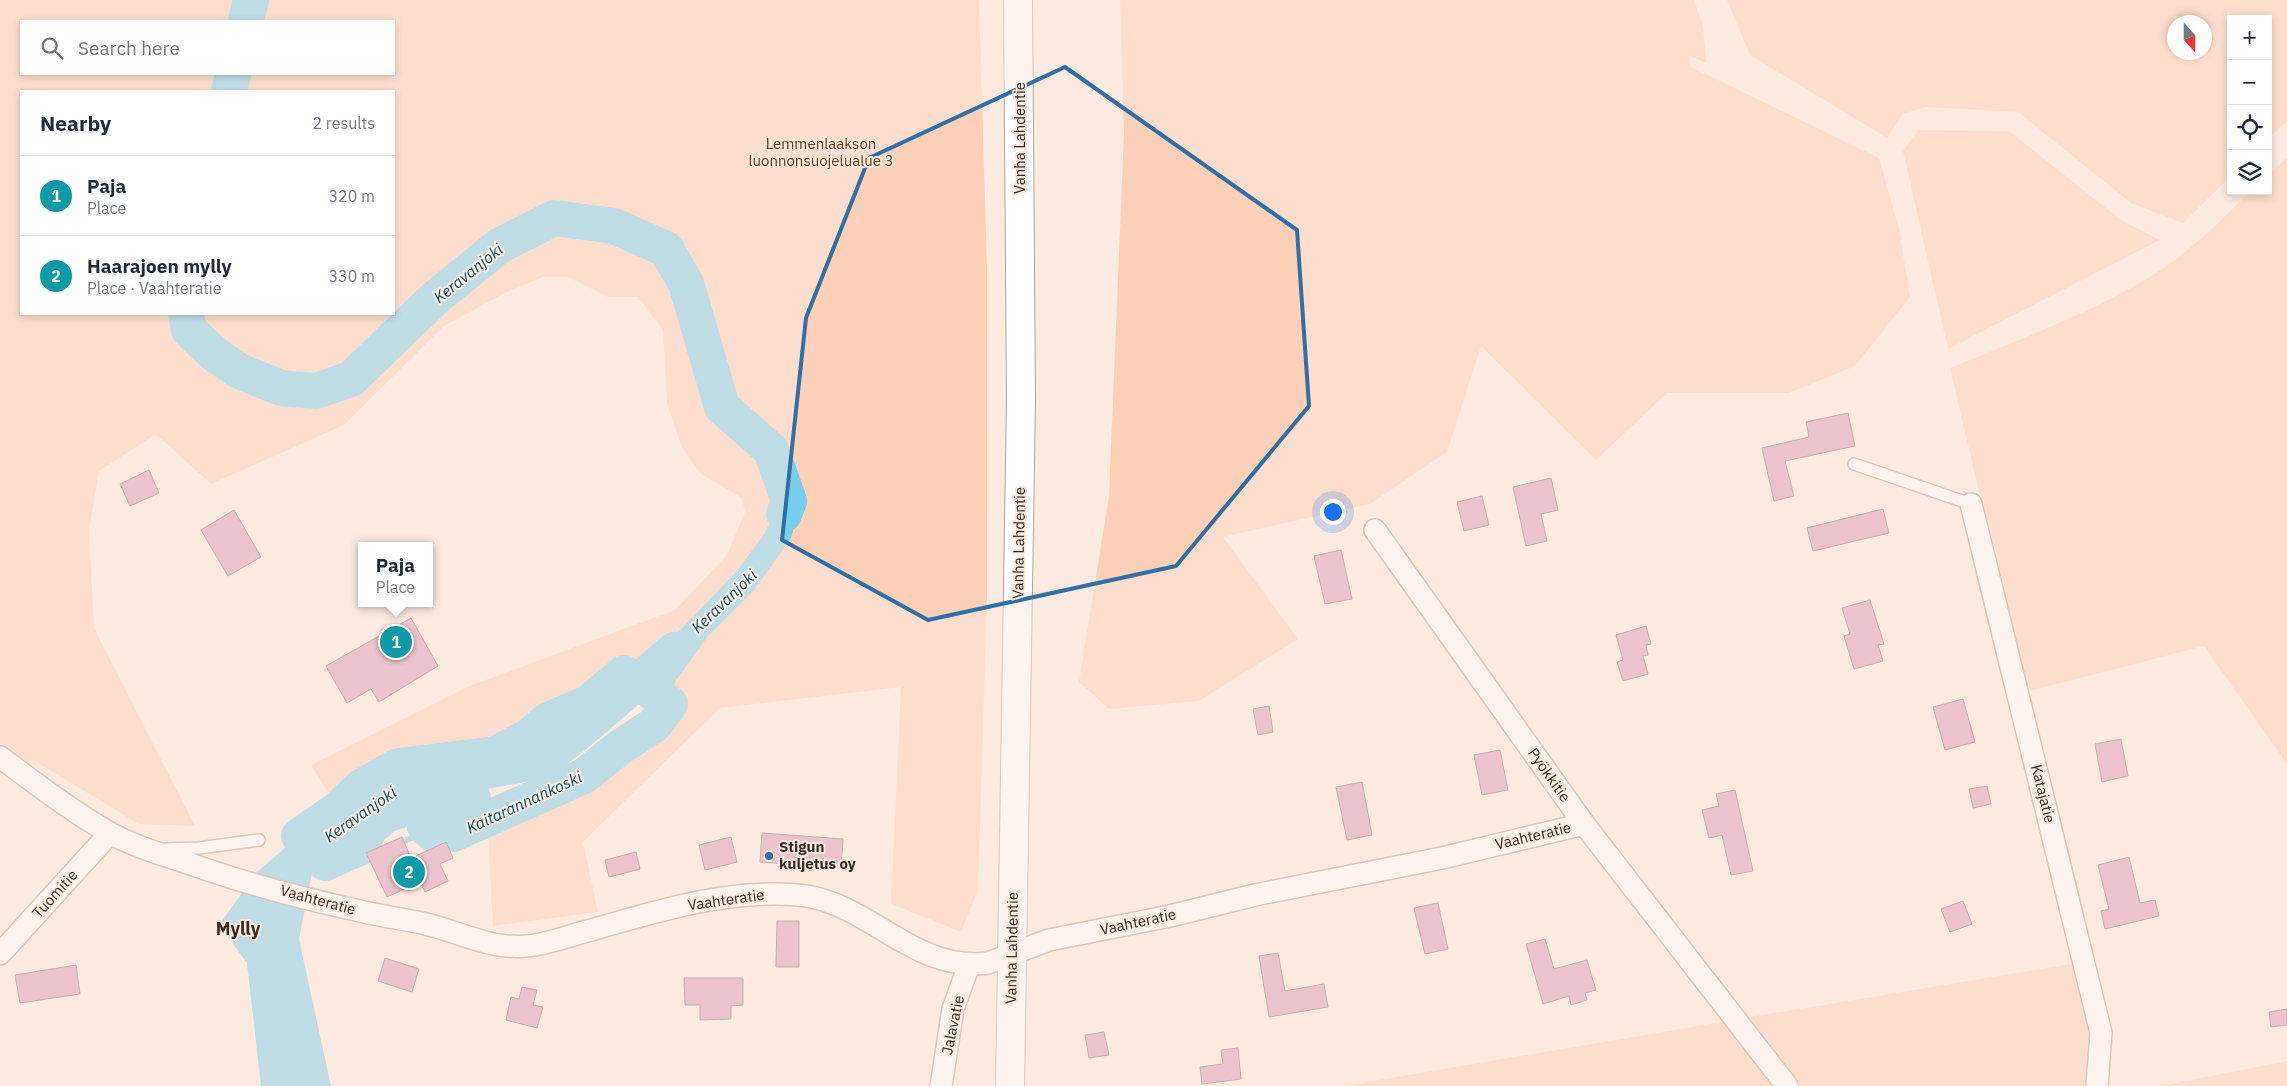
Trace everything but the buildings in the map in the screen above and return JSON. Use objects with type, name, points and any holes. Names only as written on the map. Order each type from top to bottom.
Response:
[{"type":"main road","name":"Vanha Lahdentie","points":[[1010,1086],[1021,400],[1018,0]]},
{"type":"street","name":"Katajatie","points":[[1971,504],[2101,1033],[2097,1086]]},
{"type":"street","name":"Pyökkitie","points":[[1375,530],[1584,824],[1786,1086]]},
{"type":"street","name":"Vaahteratie","points":[[0,757],[52,796],[110,833],[147,849],[214,873],[327,904],[424,924],[507,948],[536,945],[700,901],[763,893],[801,895],[840,905],[926,954],[952,963],[969,965],[988,963],[1049,940],[1170,916],[1255,895],[1442,858],[1584,824]]},
{"type":"street","name":"Tuomitie","points":[[0,954],[110,833]]},
{"type":"street","name":"Jalavatie","points":[[941,1086],[953,1009],[969,965]]},
{"type":"lane","points":[[1854,464],[1971,504]]},
{"type":"lane","points":[[147,849],[200,848],[259,840]]},
{"type":"highlighted area","points":[[1065,67],[1297,230],[1309,406],[1176,566],[928,620],[782,540],[806,318],[869,158]]},
{"type":"green space","name":"Lemmenlaakson luonnonsuojelualue 3","points":[[0,0],[979,0],[987,268],[987,599],[978,890],[961,932],[891,904],[901,687],[720,708],[583,842],[598,912],[493,926],[487,818],[584,776],[619,748],[654,724],[670,704],[675,682],[708,636],[791,538],[768,474],[777,505],[765,533],[736,572],[680,630],[588,703],[548,720],[529,736],[496,754],[398,766],[361,787],[338,809],[311,765],[472,685],[675,610],[727,555],[745,512],[742,498],[701,474],[682,448],[667,403],[663,330],[638,297],[608,297],[568,277],[543,277],[509,291],[444,326],[344,425],[211,484],[156,434],[99,471],[89,531],[94,628],[195,826],[139,824],[33,760],[0,765]]},
{"type":"green space","points":[[1120,0],[1694,0],[1703,25],[1706,63],[1690,56],[1691,67],[1879,158],[1899,229],[1910,297],[1855,366],[1789,393],[1667,393],[1596,460],[1481,346],[1447,452],[1370,504],[1223,537],[1298,639],[1199,701],[1109,709],[1079,682],[1109,496],[1124,133]]},
{"type":"green space","points":[[1727,0],[2287,0],[2287,121],[2272,135],[2272,15],[2227,15],[2227,180],[2183,223],[2131,203],[2018,112],[1925,107],[1903,114],[1887,138],[1750,55]]},
{"type":"green space","points":[[1918,130],[2009,131],[2121,220],[2160,240],[1948,349],[1903,151]]},
{"type":"green space","points":[[2287,158],[2287,764],[2204,646],[2026,692],[1950,368],[2062,322],[2143,281],[2190,248],[2247,195],[2272,195],[2272,171]]},
{"type":"green space","points":[[2077,963],[2095,1035],[2091,1086],[1797,1086],[1744,1018]]},
{"type":"green space","points":[[1727,1021],[1776,1086],[1344,1086]]},
{"type":"green space","points":[[2287,1061],[2287,1086],[2161,1086]]},
{"type":"water","points":[[786,461],[803,495],[791,538],[755,589],[708,636],[675,682],[670,704],[624,673],[680,630],[736,572],[765,533],[777,505],[768,474]]},
{"type":"water","points":[[299,836],[325,863],[313,868],[299,939],[331,1086],[261,1086],[247,963],[219,925],[257,872]]},
{"type":"waterway","name":"Keravanjoki","points":[[246,20],[251,0]]},
{"type":"waterway","name":"Keravanjoki","points":[[229,90],[233,75]]},
{"type":"waterway","name":"Keravanjoki","points":[[186,315],[189,330],[213,353],[239,371],[281,388],[316,391],[351,379],[434,299],[499,246],[554,218],[614,226],[666,249],[686,283],[722,407],[771,450],[789,501],[784,514]]},
{"type":"waterway","name":"Keravanjoki","points":[[282,886],[285,875],[302,855],[402,785],[514,766],[545,758],[578,733],[674,650]]},
{"type":"waterway","name":"Kaitarannankoski","points":[[624,673],[670,704],[654,725],[619,748],[584,776],[453,834],[433,834],[425,827],[436,818],[458,811],[473,798],[468,790],[455,792],[386,815],[370,828],[361,847],[325,863],[299,836],[338,809],[361,787],[398,766],[496,754],[529,736],[548,720],[588,703],[624,673]]},
{"type":"waterway","points":[[404,841],[428,830]]},
{"type":"waterway","points":[[331,834],[369,852]]},
{"type":"place","name":"Paja","points":[[396,642]]},
{"type":"place","name":"Stigun kuljetus oy","points":[[769,856]]},
{"type":"place","name":"Haarajoen mylly","points":[[409,872]]},
{"type":"district","name":"Mylly","points":[[238,929]]}]
